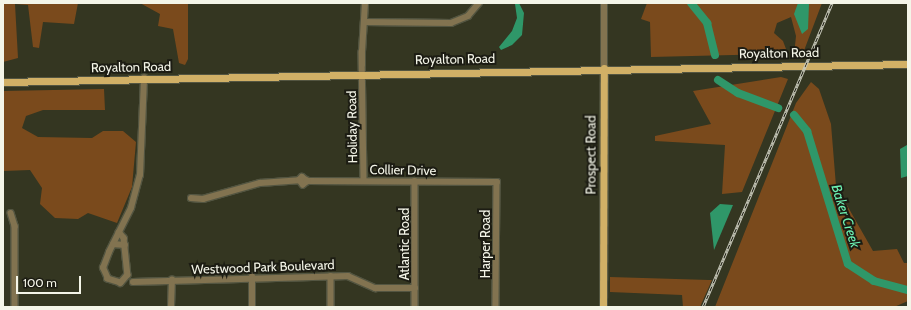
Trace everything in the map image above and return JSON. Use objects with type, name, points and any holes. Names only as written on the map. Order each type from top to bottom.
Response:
[{"type":"main road","name":"Royalton Road","points":[[3,82],[362,69],[604,68],[908,64]]},
{"type":"main road","name":"Prospect Road","points":[[603,307],[604,68]]},
{"type":"street","name":"Holiday Road","points":[[364,180],[362,52],[365,3]]},
{"type":"street","points":[[364,22],[451,23],[468,16],[479,3]]},
{"type":"street","name":"Prospect Road","points":[[604,3],[604,68]]},
{"type":"street","points":[[119,232],[125,245],[128,275],[126,281],[114,282],[103,268],[119,232],[140,175],[144,78]]},
{"type":"street","name":"Collier Drive","points":[[190,198],[203,199],[260,183],[299,180],[303,185],[308,181],[364,180],[497,182]]},
{"type":"street","name":"Atlantic Road","points":[[415,181],[415,307]]},
{"type":"street","name":"Harper Road","points":[[496,307],[497,182]]},
{"type":"street","points":[[11,213],[15,226],[14,307]]},
{"type":"street","points":[[113,244],[125,245]]},
{"type":"street","points":[[331,276],[331,307]]},
{"type":"street","name":"Westwood Park Boulevard","points":[[133,282],[252,277],[348,276],[375,288],[415,288]]},
{"type":"street","points":[[252,277],[252,307]]},
{"type":"street","points":[[172,280],[172,307]]},
{"type":"shaded area","points":[[3,3],[78,3],[74,24],[43,22],[39,48],[33,47],[28,5],[15,4],[18,58],[3,62]]},
{"type":"shaded area","points":[[140,3],[188,3],[188,59],[185,65],[179,63],[173,29],[158,26],[160,14]]},
{"type":"shaded area","points":[[519,3],[524,13],[522,35],[512,45],[501,50],[499,47],[512,31],[517,18],[515,4]]},
{"type":"shaded area","points":[[647,3],[822,3],[802,56],[794,55],[796,36],[791,17],[777,23],[774,33],[783,41],[786,49],[774,54],[651,57],[650,22],[641,19]]},
{"type":"shaded area","points":[[798,3],[809,4],[808,29],[802,34],[794,14]]},
{"type":"shaded area","points":[[781,77],[788,79],[742,192],[722,194],[725,145],[655,141],[655,136],[711,124],[693,91]]},
{"type":"shaded area","points":[[811,82],[819,89],[831,124],[836,186],[873,251],[897,249],[904,263],[908,263],[908,301],[894,307],[715,307],[796,103]]},
{"type":"shaded area","points":[[104,89],[105,110],[43,110],[26,116],[22,128],[38,137],[92,138],[103,131],[123,131],[136,142],[132,187],[117,223],[88,213],[78,219],[55,218],[40,204],[42,188],[30,170],[3,171],[3,91]]},
{"type":"shaded area","points":[[907,145],[908,176],[901,178],[900,149]]},
{"type":"shaded area","points":[[720,204],[733,205],[714,250],[710,213]]},
{"type":"shaded area","points":[[610,277],[712,280],[700,307],[683,307],[682,295],[610,292]]},
{"type":"waterway","name":"Baker Creek","points":[[691,3],[707,23],[715,55]]},
{"type":"waterway","name":"Baker Creek","points":[[718,80],[738,93],[778,108]]},
{"type":"waterway","name":"Baker Creek","points":[[794,115],[807,131],[848,264],[874,281],[908,290]]},
{"type":"railway","points":[[703,307],[832,3]]}]
